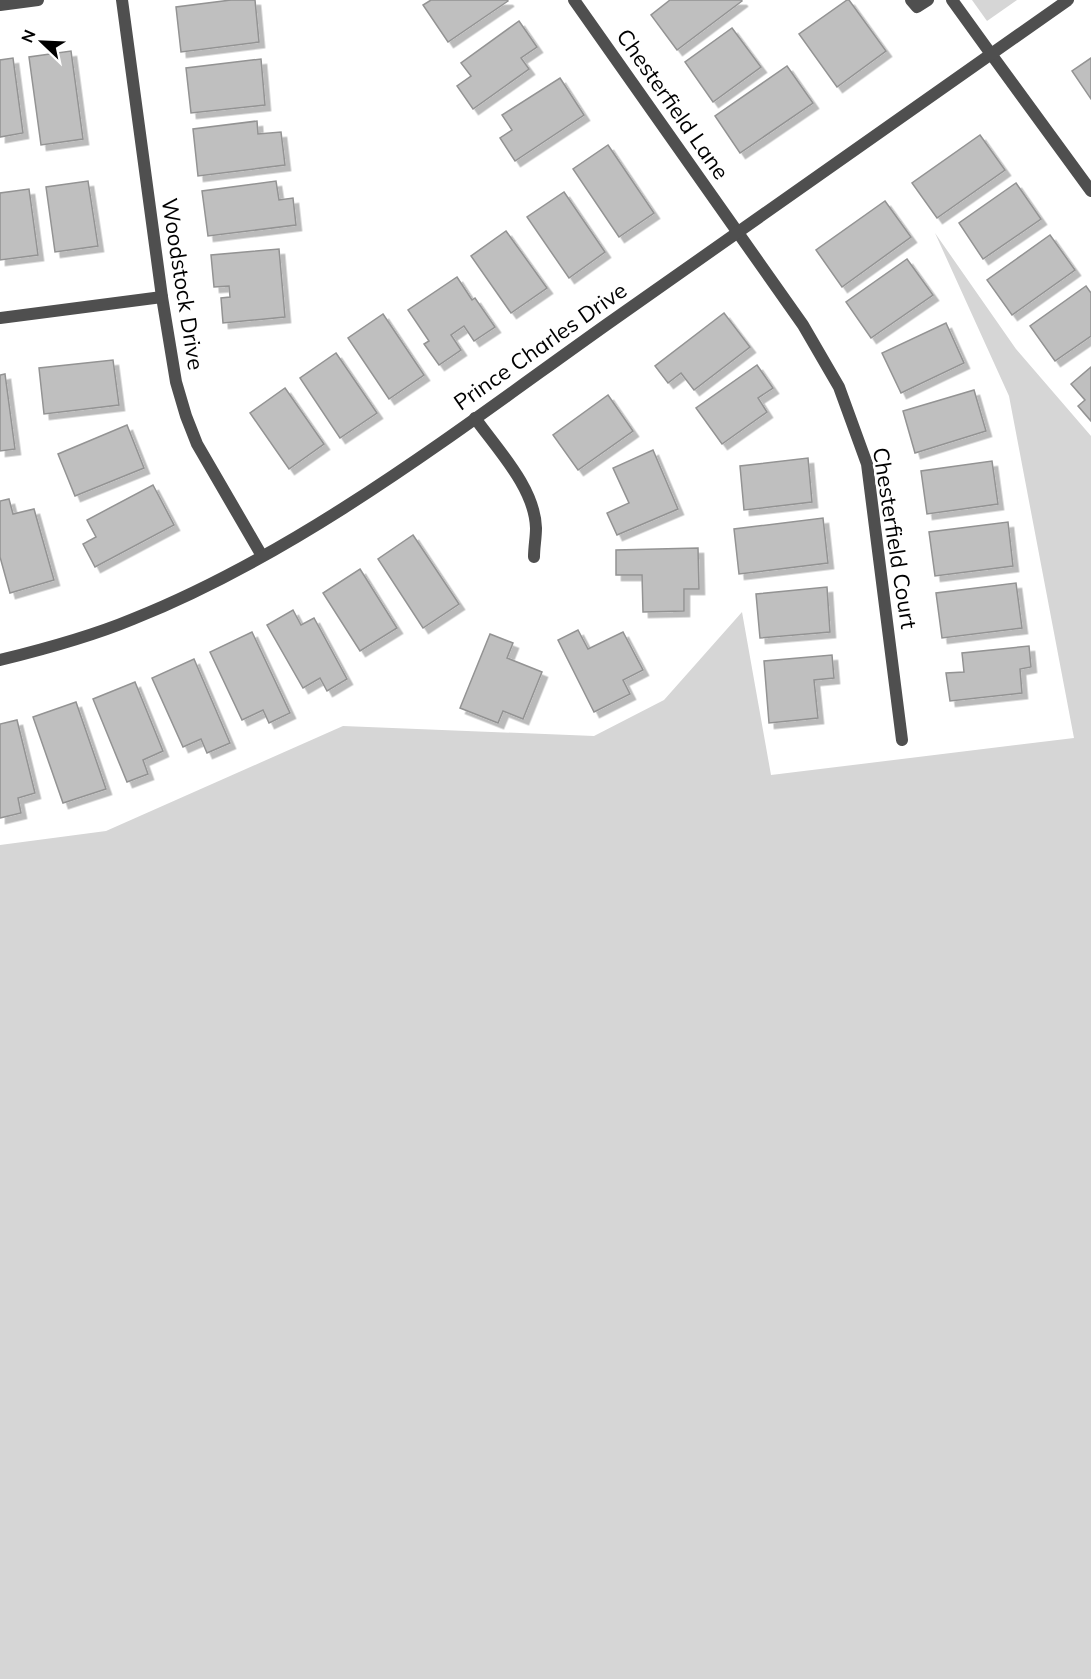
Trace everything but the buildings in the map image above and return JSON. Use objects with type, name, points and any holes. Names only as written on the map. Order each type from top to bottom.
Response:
[{"type":"street","points":[[0,5],[38,0]]},
{"type":"street","name":"Woodstock Drive","points":[[122,0],[162,297],[176,382],[197,444],[262,556]]},
{"type":"street","name":"Chesterfield Lane","points":[[574,0],[737,232]]},
{"type":"street","points":[[911,0],[917,7],[928,0]]},
{"type":"street","points":[[952,0],[1091,192]]},
{"type":"street","name":"Prince Charles Drive","points":[[0,660],[84,638],[177,601],[262,556],[350,503],[475,418],[1068,0]]},
{"type":"street","name":"Chesterfield Court","points":[[737,232],[818,347],[839,387],[860,441],[871,489],[902,740]]},
{"type":"street","points":[[0,318],[162,297]]},
{"type":"street","points":[[475,418],[525,488],[533,508],[536,528],[534,557]]},
{"type":"shaded area","points":[[972,0],[1017,0],[987,21]]},
{"type":"shaded area","points":[[935,233],[1016,349],[1091,436],[1091,1679],[0,1679],[0,845],[106,831],[343,726],[594,736],[664,700],[742,612],[771,775],[1074,738],[1009,396]]}]
